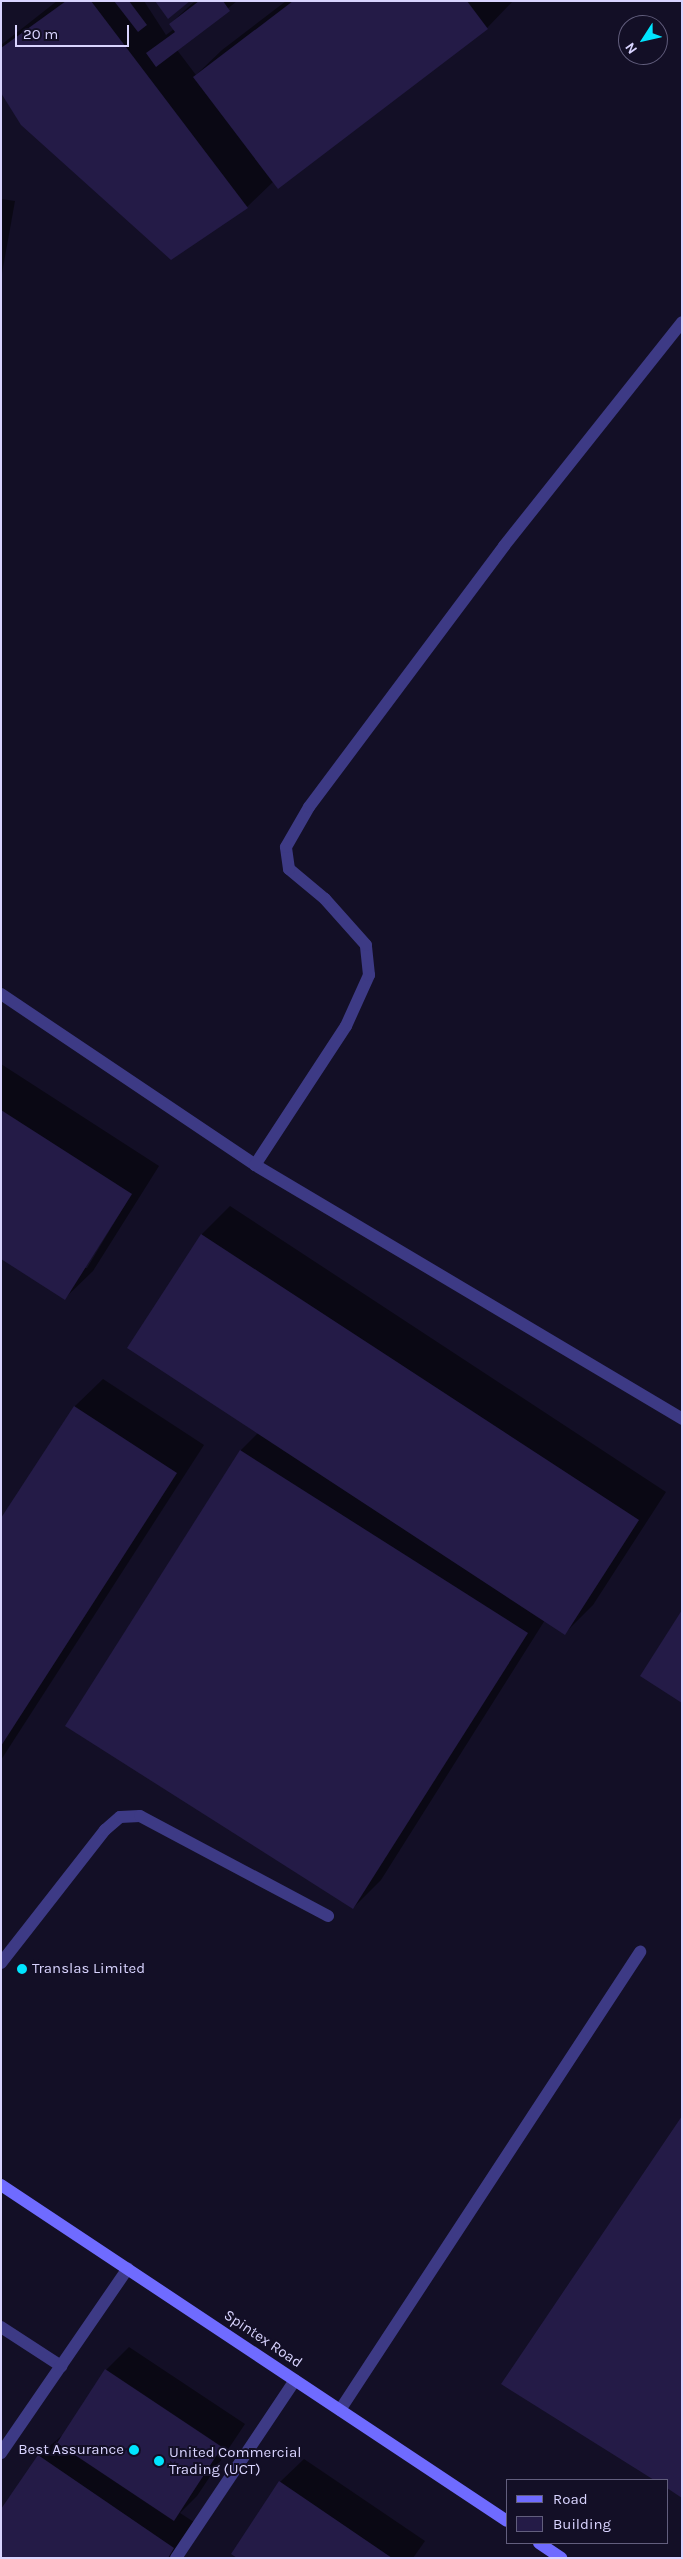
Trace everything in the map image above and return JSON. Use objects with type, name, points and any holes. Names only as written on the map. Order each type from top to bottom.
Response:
[{"type":"main road","name":"Spintex Road","points":[[1,2185],[506,2520]]},
{"type":"main road","points":[[541,2544],[562,2558]]},
{"type":"street","points":[[254,1165],[346,1026],[368,974],[366,945],[325,899],[289,869],[286,847],[309,806],[504,546],[682,322]]},
{"type":"street","points":[[1,994],[254,1165],[682,1419]]},
{"type":"street","points":[[1,1962],[105,1830],[120,1818],[140,1816],[328,1916]]},
{"type":"street","points":[[340,2410],[640,1952]]},
{"type":"street","points":[[1,2453],[128,2268]]},
{"type":"street","points":[[1,2327],[61,2366]]},
{"type":"street","points":[[176,2558],[295,2380]]},
{"type":"building","points":[[66,1],[91,1],[248,208],[171,260],[21,125],[1,93],[1,48]]},
{"type":"building","points":[[114,1],[129,1],[147,25],[138,32]]},
{"type":"building","points":[[155,1],[190,1],[168,19]]},
{"type":"building","points":[[199,1],[223,1],[230,11],[156,67],[146,53],[175,32],[169,24]]},
{"type":"building","points":[[293,1],[467,1],[488,29],[278,189],[193,77]]},
{"type":"building","points":[[1,1110],[132,1194],[65,1300],[1,1259]]},
{"type":"building","points":[[201,1234],[639,1520],[565,1635],[127,1348]]},
{"type":"building","points":[[74,1406],[177,1473],[1,1746],[1,1518]]},
{"type":"building","points":[[240,1450],[528,1633],[353,1909],[65,1726]]},
{"type":"building","points":[[682,1610],[682,1703],[640,1676]]},
{"type":"building","points":[[682,2116],[682,2498],[668,2489],[668,2479],[652,2479],[501,2384]]},
{"type":"building","points":[[105,2369],[222,2447],[174,2521],[57,2443]]},
{"type":"building","points":[[38,2455],[174,2548],[168,2558],[1,2558],[1,2509]]},
{"type":"building","points":[[279,2481],[392,2558],[237,2558],[231,2554]]},
{"type":"place","name":"Translas Limited","points":[[22,1969]]},
{"type":"place","name":"Best Assurance","points":[[134,2450]]},
{"type":"place","name":"United Commercial Trading (UCT)","points":[[159,2461]]}]
